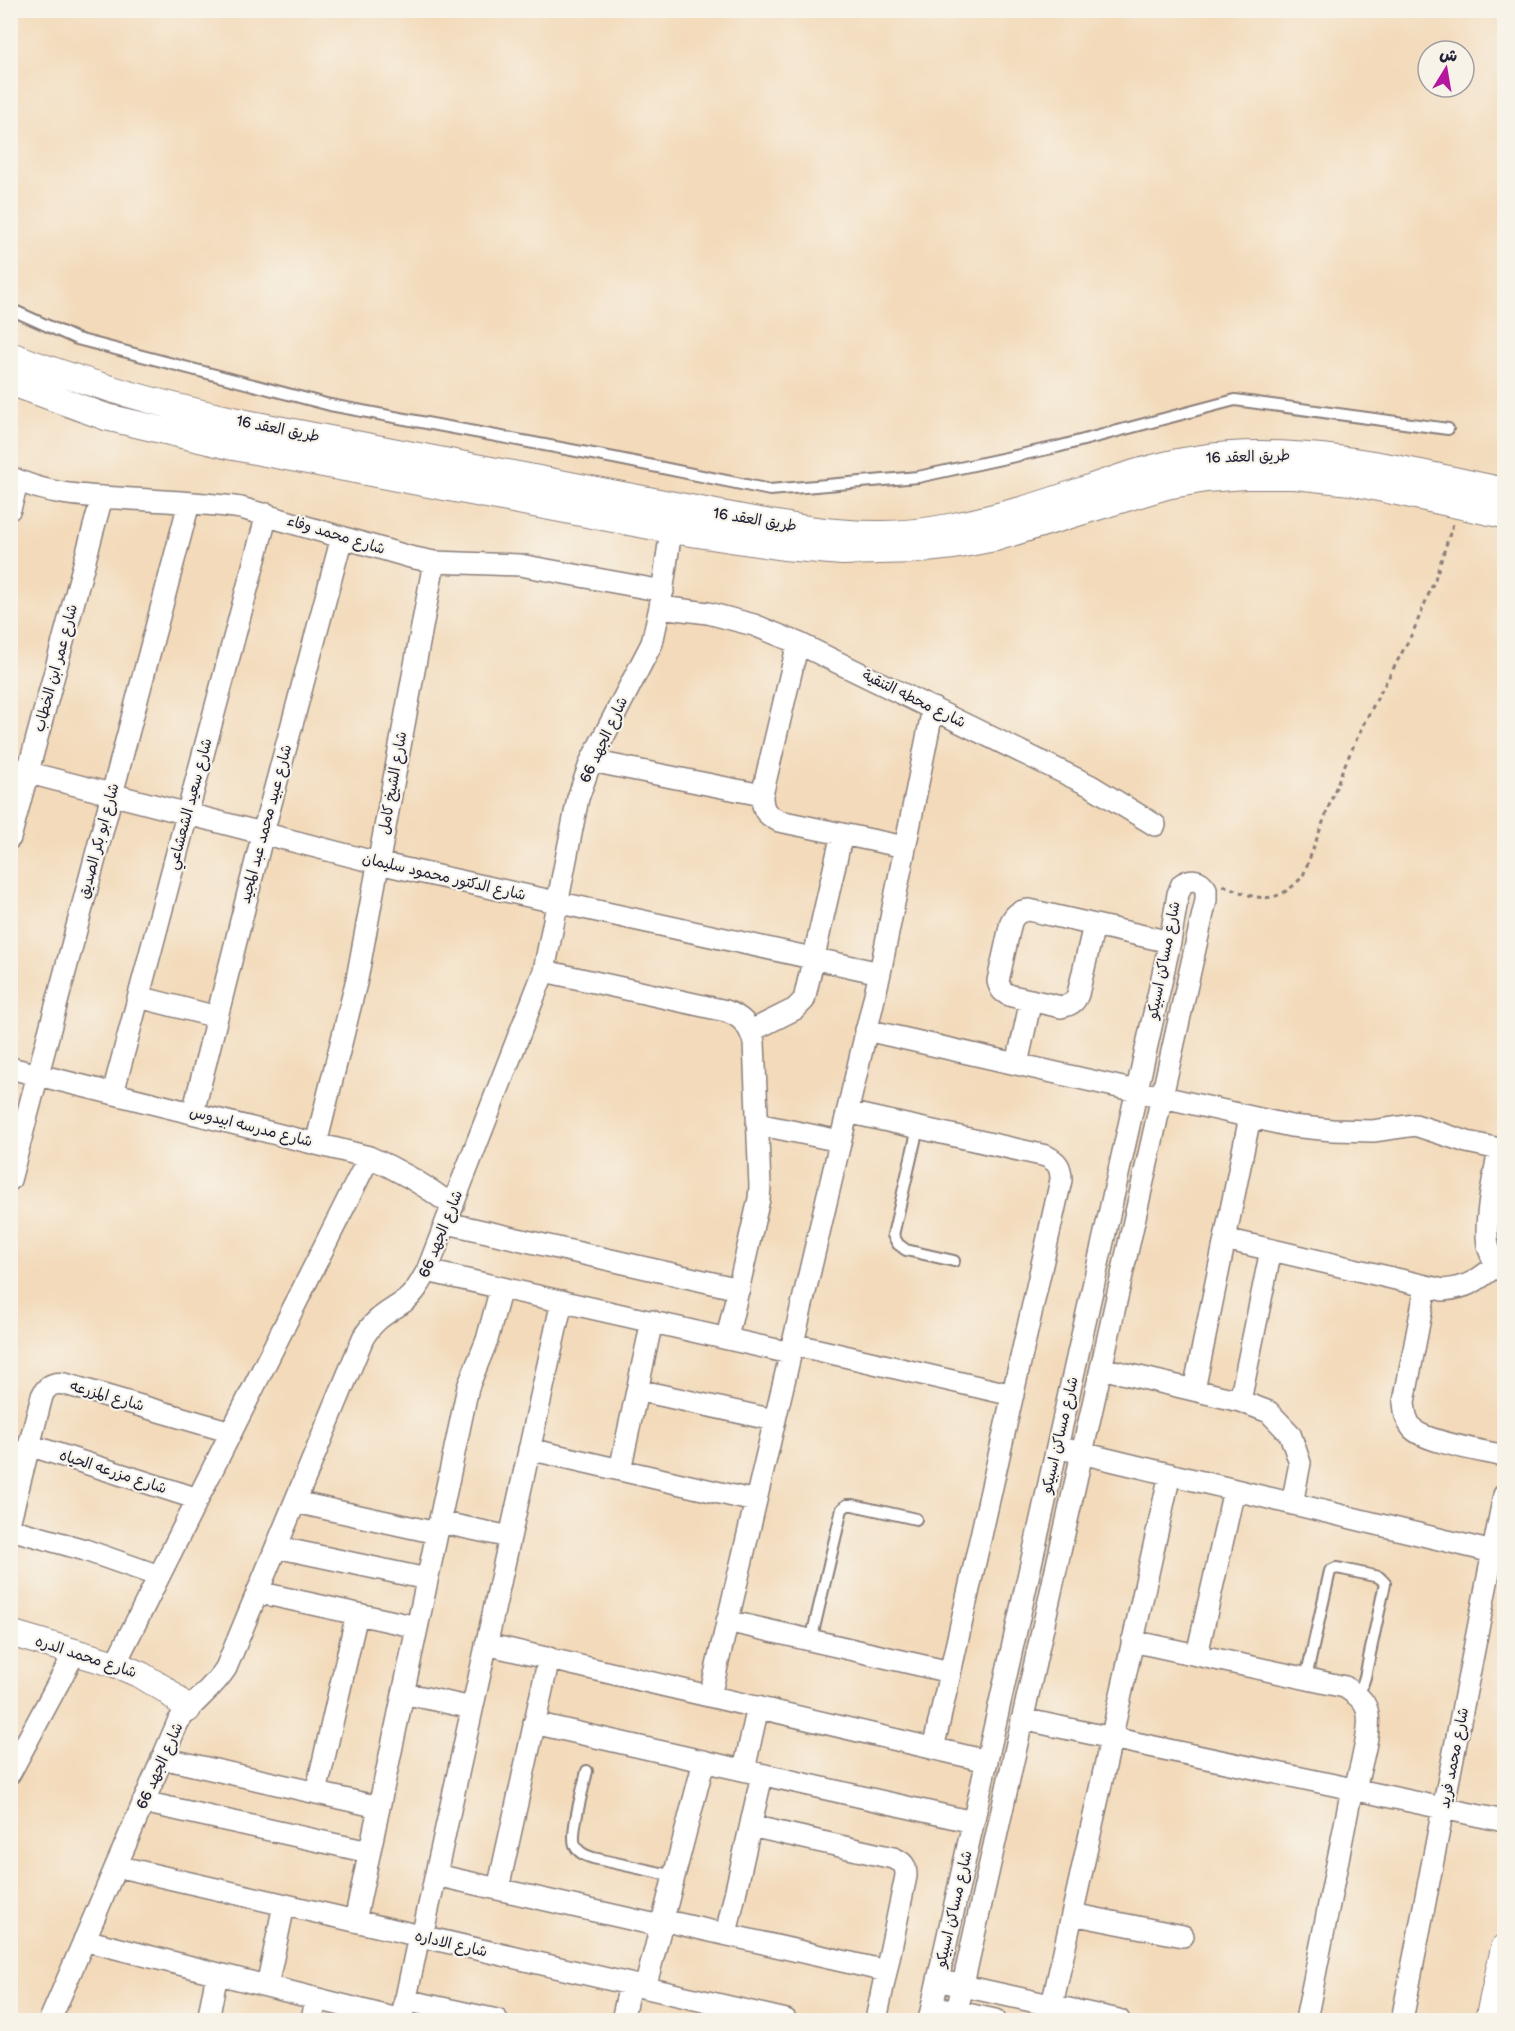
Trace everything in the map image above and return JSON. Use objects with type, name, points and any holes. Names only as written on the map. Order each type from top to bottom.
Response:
[{"type":"street","name":"طريق العقد 16","points":[[10,355],[116,391],[180,409],[235,421],[716,513],[794,527],[854,533],[908,532],[967,522],[1020,510],[1155,467],[1220,456],[1277,455],[1332,458],[1504,491]]},
{"type":"street","name":"طريق العقد 16","points":[[10,381],[106,417],[234,447],[671,530],[784,547],[842,552],[916,550],[953,546],[995,538],[1166,486],[1206,479],[1245,476],[1295,476],[1351,482],[1504,516]]},
{"type":"street","name":"شارع محمد وفاء","points":[[14,479],[45,490],[73,496],[241,508],[410,557],[434,562],[520,565],[662,599]]},
{"type":"street","points":[[10,509],[14,479]]},
{"type":"street","name":"شارع عمر ابن الخطاب","points":[[10,838],[19,770],[102,497]]},
{"type":"street","name":"شارع ابو بكر الصديق","points":[[10,1180],[189,503]]},
{"type":"street","name":"شارع سعيد الشعشاعي","points":[[112,1093],[267,514]]},
{"type":"street","name":"شارع الجهد 66","points":[[50,2020],[178,1722],[188,1708],[210,1689],[226,1668],[363,1338],[379,1316],[406,1300],[419,1287],[427,1271],[544,971],[578,798],[591,761],[648,651],[657,625],[662,599],[671,530]]},
{"type":"street","name":"شارع عبيد محمد عبد المجيد","points":[[193,1113],[263,833],[342,537]]},
{"type":"street","name":"شارع الشيخ كامل","points":[[316,1144],[357,979],[434,562]]},
{"type":"street","name":"شارع محطه التنقية","points":[[662,599],[754,624],[798,643],[1090,786],[1155,825]]},
{"type":"street","points":[[798,643],[762,795],[762,807],[768,816],[779,821],[905,847]]},
{"type":"street","points":[[710,1696],[880,973],[933,708]]},
{"type":"street","points":[[591,761],[762,795]]},
{"type":"street","name":"شارع الدكتور محمود سليمان","points":[[19,770],[378,863],[880,973]]},
{"type":"street","points":[[751,1031],[801,1005],[804,1000],[842,834]]},
{"type":"street","name":"شارع مساكن اسبيكو","points":[[930,2014],[1170,942],[1179,889],[1187,881],[1198,881],[1203,884],[1207,894],[956,2016]]},
{"type":"street","points":[[1094,925],[1075,1001],[1069,1006],[1061,1007],[1004,994],[999,988],[998,981],[1011,922],[1021,911],[1029,910],[1170,942]]},
{"type":"street","points":[[544,971],[726,1011],[745,1022],[751,1031],[754,1042],[760,1172],[759,1199],[728,1338]]},
{"type":"street","points":[[139,997],[217,1017]]},
{"type":"street","points":[[1017,1064],[1031,1000]]},
{"type":"street","points":[[866,1030],[1291,1126],[1373,1131],[1414,1125],[1467,1142],[1502,1149],[1487,1228],[1488,1248],[1501,1269],[1459,1289],[1443,1290],[1225,1239]]},
{"type":"street","points":[[10,1068],[38,1075]]},
{"type":"street","name":"شارع مدرسه ابيدوس","points":[[38,1075],[369,1157],[417,1180],[450,1215]]},
{"type":"street","points":[[847,1112],[1046,1156],[1056,1161],[1061,1170],[1062,1180],[933,1749]]},
{"type":"street","points":[[1194,1390],[1250,1117]]},
{"type":"street","points":[[757,1124],[840,1142]]},
{"type":"street","points":[[115,1665],[369,1157]]},
{"type":"street","points":[[450,1215],[739,1289]]},
{"type":"street","points":[[1240,1401],[1271,1250]]},
{"type":"street","points":[[427,1271],[728,1338],[791,1348],[1013,1395]]},
{"type":"street","points":[[1426,1286],[1404,1402],[1405,1418],[1414,1431],[1428,1438],[1504,1455]]},
{"type":"street","points":[[355,1922],[468,1387],[487,1340],[501,1288]]},
{"type":"street","points":[[402,2013],[436,1875],[562,1301]]},
{"type":"street","points":[[620,1470],[652,1321]]},
{"type":"street","points":[[1101,1368],[1240,1401],[1269,1412],[1290,1434],[1300,1463],[1292,1504]]},
{"type":"street","name":"شارع المزرعه","points":[[10,1520],[45,1389],[51,1384],[58,1382],[231,1432]]},
{"type":"street","points":[[637,1390],[774,1420]]},
{"type":"street","name":"شارع مزرعه الحياه","points":[[29,1445],[198,1499]]},
{"type":"street","points":[[1057,1447],[1493,1552]]},
{"type":"street","points":[[529,1449],[755,1501]]},
{"type":"street","points":[[1052,2005],[1170,1474]]},
{"type":"street","points":[[1197,1655],[1234,1490]]},
{"type":"street","name":"شارع محمد فريد","points":[[1402,2020],[1504,1495]]},
{"type":"street","points":[[295,1502],[510,1537]]},
{"type":"street","points":[[10,1529],[85,1550],[159,1576]]},
{"type":"street","points":[[276,1547],[427,1579]]},
{"type":"street","points":[[257,1592],[417,1627]]},
{"type":"street","points":[[316,1793],[357,1614]]},
{"type":"street","points":[[727,1621],[950,1672]]},
{"type":"street","name":"شارع محمد الدره","points":[[10,1633],[141,1675],[188,1708]]},
{"type":"street","points":[[1132,1641],[1345,1687],[1359,1695],[1367,1710],[1369,1726],[1353,1789],[1306,2020]]},
{"type":"street","points":[[486,1644],[987,1761]]},
{"type":"street","points":[[10,1773],[75,1652]]},
{"type":"street","points":[[498,1889],[549,1658]]},
{"type":"street","points":[[403,1693],[472,1708]]},
{"type":"street","points":[[726,1935],[751,1826],[758,1707]]},
{"type":"street","points":[[1022,1719],[1504,1821]]},
{"type":"street","points":[[534,1724],[973,1822]]},
{"type":"street","points":[[162,1758],[379,1808]]},
{"type":"street","points":[[622,2020],[638,1986],[662,1923],[704,1761]]},
{"type":"street","points":[[143,1802],[369,1852]]},
{"type":"street","points":[[751,1826],[901,1861],[906,1868],[876,2020]]},
{"type":"street","name":"شارع الاداره","points":[[116,1866],[786,2020]]},
{"type":"street","points":[[436,1875],[726,1935],[886,1971]]},
{"type":"street","points":[[267,1986],[284,1905]]},
{"type":"street","points":[[1072,1914],[1184,1936]]},
{"type":"street","points":[[84,1940],[316,1999],[402,2013],[497,2020]]},
{"type":"street","points":[[1488,2020],[1504,1948]]},
{"type":"street","points":[[208,2020],[217,1974]]},
{"type":"street","points":[[938,1980],[1119,2020]]},
{"type":"street","points":[[312,2020],[316,1999]]},
{"type":"street","points":[[930,2014],[995,2020]]},
{"type":"lane","points":[[10,309],[77,339],[330,405],[614,458],[770,490],[918,477],[1057,447],[1235,400],[1448,429]]},
{"type":"lane","points":[[918,1128],[893,1235],[898,1244],[906,1250],[954,1261]]},
{"type":"lane","points":[[811,1641],[842,1509],[847,1505],[853,1505],[916,1519]]},
{"type":"lane","points":[[1306,1678],[1330,1571],[1336,1568],[1378,1576],[1383,1579],[1384,1588],[1359,1695]]},
{"type":"lane","points":[[587,1771],[573,1834],[575,1846],[582,1854],[593,1858],[674,1876]]},
{"type":"path","points":[[1198,881],[1218,883],[1247,896],[1258,898],[1283,893],[1303,876],[1346,763],[1364,723],[1400,660],[1417,622],[1441,561],[1458,505]]}]
